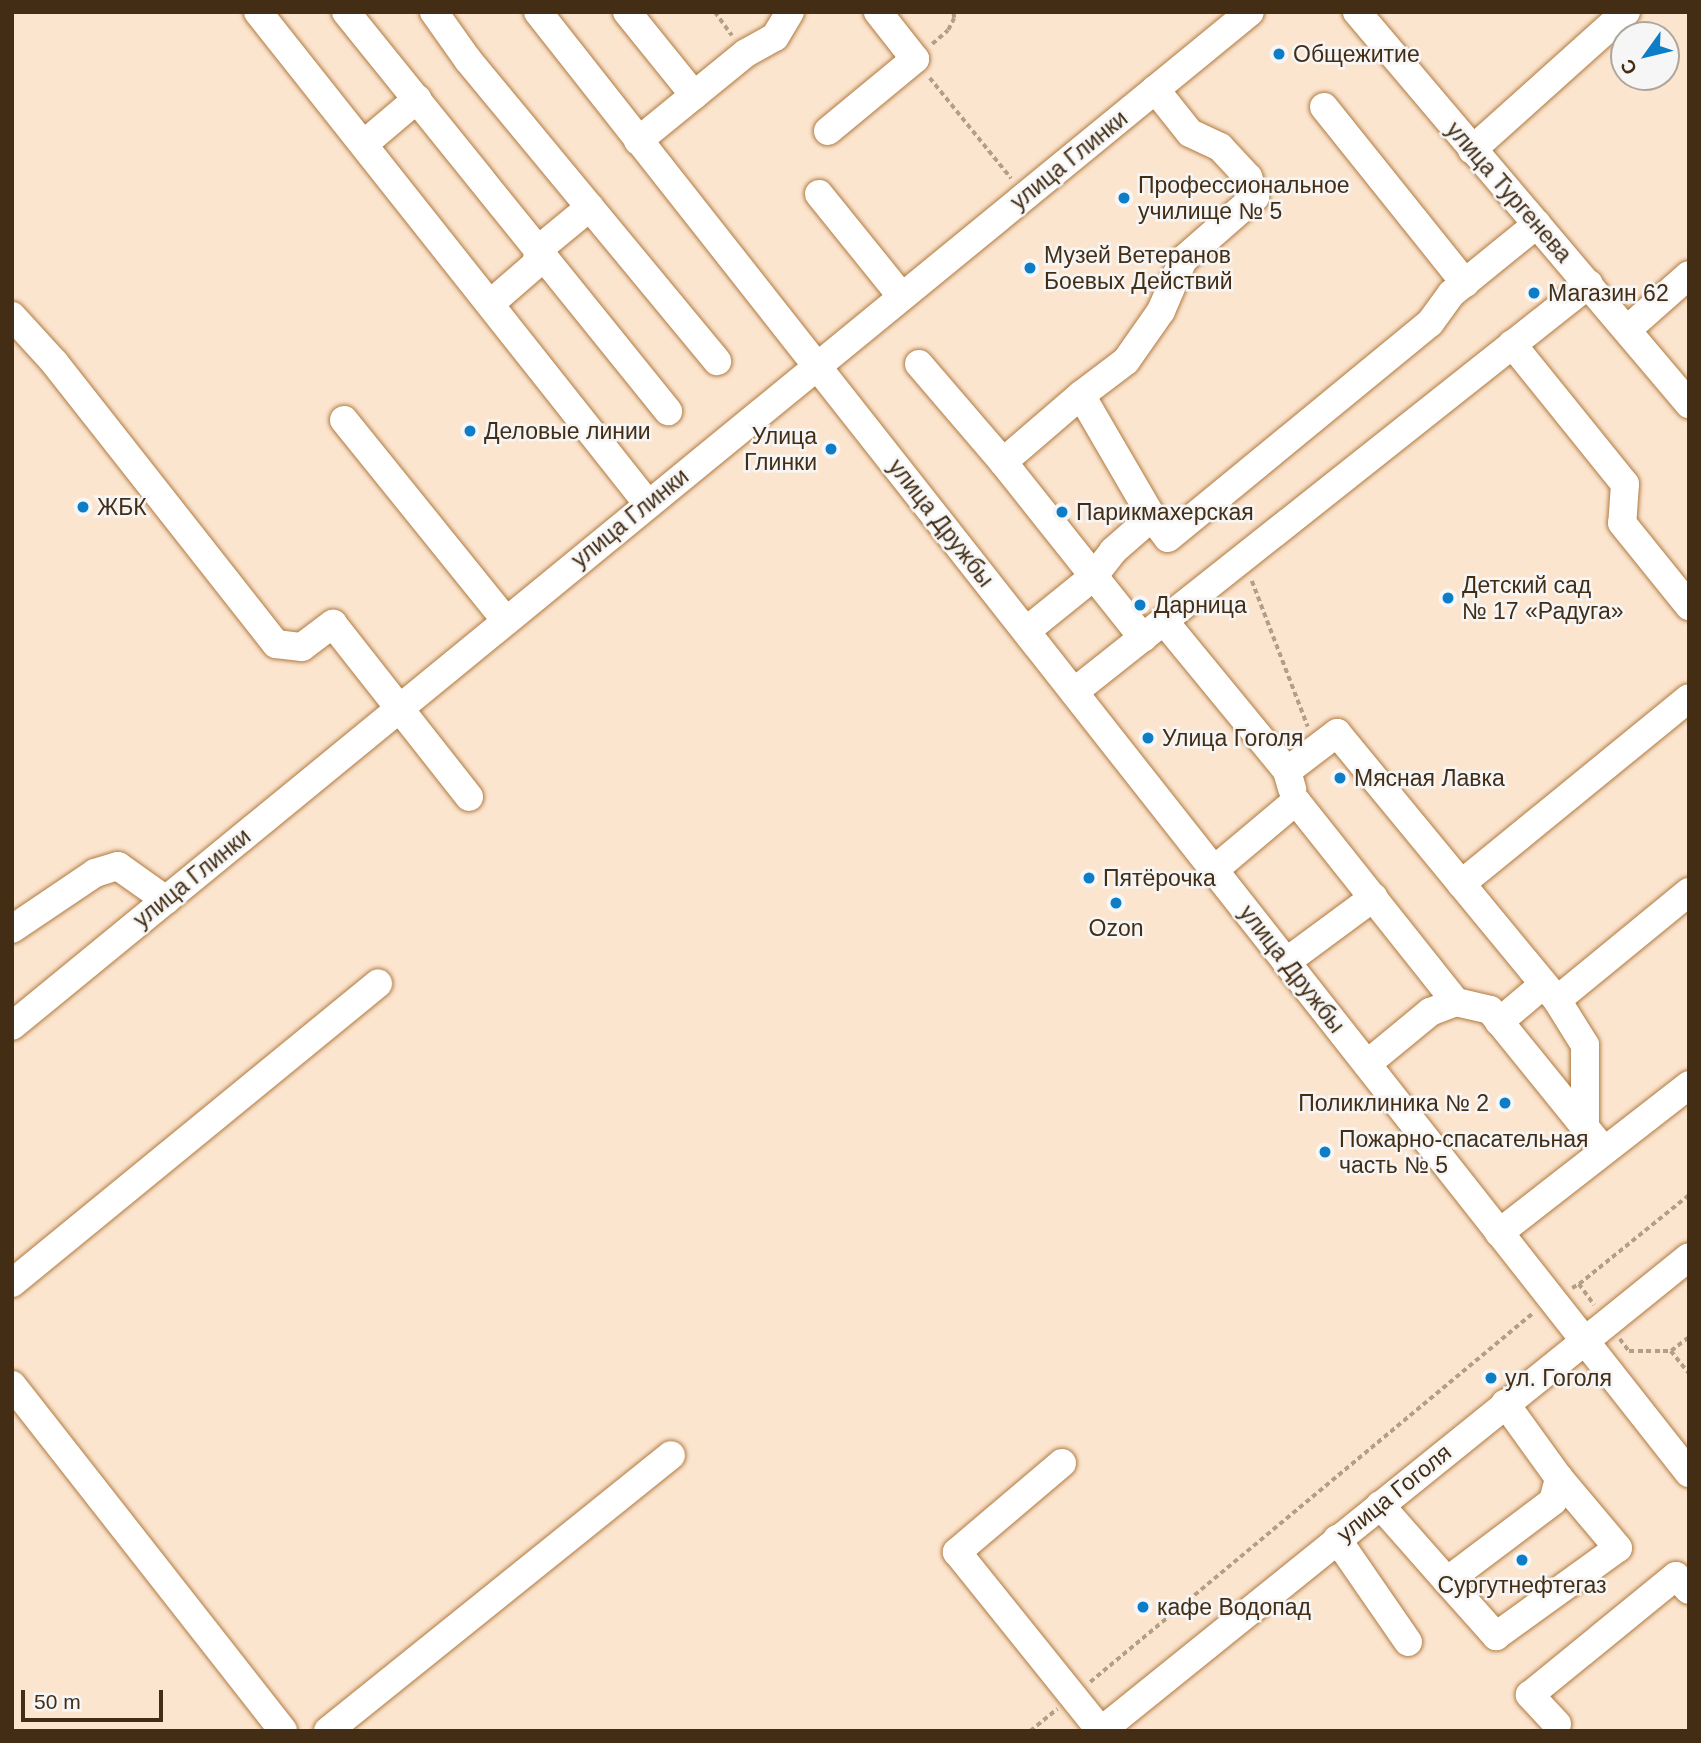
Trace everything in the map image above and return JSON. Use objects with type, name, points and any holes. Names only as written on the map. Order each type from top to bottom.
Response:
[{"type":"street","points":[[258,12],[648,504]]},
{"type":"street","points":[[346,12],[668,411]]},
{"type":"street","points":[[434,12],[468,60],[717,361]]},
{"type":"street","name":"улица Дружбы","points":[[538,12],[1499,1233],[1686,1463]]},
{"type":"street","points":[[627,12],[694,95]]},
{"type":"street","points":[[638,141],[746,53],[775,37],[790,12]]},
{"type":"street","points":[[828,131],[915,59],[878,12]]},
{"type":"street","name":"улица Глинки","points":[[12,1026],[1250,12]]},
{"type":"street","name":"улица Тургенева","points":[[1357,12],[1689,404]]},
{"type":"street","points":[[1472,150],[1626,12]]},
{"type":"street","points":[[1003,462],[1081,395],[1126,361],[1161,311],[1183,260],[1255,197],[1248,177],[1220,147],[1190,132],[1155,89]]},
{"type":"street","points":[[364,144],[417,99]]},
{"type":"street","points":[[1324,107],[1465,283]]},
{"type":"street","points":[[819,194],[902,297]]},
{"type":"street","points":[[490,304],[536,264],[539,249],[590,207]]},
{"type":"street","points":[[1081,395],[1152,517],[1168,538],[1430,323],[1451,294],[1537,225]]},
{"type":"street","points":[[1628,329],[1689,275]]},
{"type":"street","points":[[1074,692],[1589,284]]},
{"type":"street","points":[[12,316],[54,362],[276,644],[302,647],[333,624],[469,797]]},
{"type":"street","points":[[1512,344],[1625,484],[1622,523],[1689,606]]},
{"type":"street","points":[[919,364],[1003,462],[1093,577],[1154,629],[1287,772],[1296,801],[1456,1002]]},
{"type":"street","points":[[344,420],[506,621]]},
{"type":"street","points":[[1026,631],[1093,577],[1113,551],[1152,517]]},
{"type":"street","points":[[1461,884],[1689,698]]},
{"type":"street","points":[[1287,772],[1336,733],[1550,993],[1585,1045],[1586,1129]]},
{"type":"street","points":[[1214,870],[1296,801]]},
{"type":"street","points":[[12,929],[95,873],[118,866],[166,900]]},
{"type":"street","points":[[1499,1022],[1550,993],[1689,892]]},
{"type":"street","points":[[1286,962],[1374,897]]},
{"type":"street","points":[[12,1283],[378,983]]},
{"type":"street","points":[[1367,1064],[1430,1012],[1456,1002],[1490,1010],[1604,1152]]},
{"type":"street","points":[[1499,1233],[1689,1085]]},
{"type":"street","name":"улица Гоголя","points":[[1101,1731],[1606,1321],[1689,1257]]},
{"type":"street","points":[[12,1385],[283,1731]]},
{"type":"street","points":[[1380,1505],[1496,1636],[1618,1548],[1559,1478],[1505,1403]]},
{"type":"street","points":[[328,1731],[671,1455]]},
{"type":"street","points":[[1062,1463],[957,1552],[1101,1731]]},
{"type":"street","points":[[1447,1581],[1552,1501],[1559,1478]]},
{"type":"street","points":[[1337,1539],[1408,1642]]},
{"type":"street","points":[[1558,1724],[1530,1695],[1676,1576],[1689,1590]]},
{"type":"path","points":[[715,12],[746,53]]},
{"type":"path","points":[[953,12],[954,18],[948,30],[915,59],[1025,196]]},
{"type":"path","points":[[1243,558],[1317,748]]},
{"type":"path","points":[[1030,1731],[1551,1298],[1579,1284],[1689,1195]]},
{"type":"path","points":[[1579,1284],[1629,1351],[1671,1351],[1689,1337]]},
{"type":"path","points":[[1671,1351],[1689,1373]]},
{"type":"place","name":"Общежитие","points":[[1279,54]]},
{"type":"place","name":"Профессиональное училище № 5","points":[[1124,198]]},
{"type":"place","name":"Музей Ветеранов Боевых Действий","points":[[1030,268]]},
{"type":"place","name":"Магазин 62","points":[[1534,293]]},
{"type":"place","name":"Деловые линии","points":[[470,431]]},
{"type":"place","name":"Улица Глинки","points":[[831,449]]},
{"type":"place","name":"ЖБК","points":[[83,507]]},
{"type":"place","name":"Парикмахерская","points":[[1062,512]]},
{"type":"place","name":"Детский сад № 17 «Радуга»","points":[[1448,598]]},
{"type":"place","name":"Дарница","points":[[1140,605]]},
{"type":"place","name":"Улица Гоголя","points":[[1148,738]]},
{"type":"place","name":"Мясная Лавка","points":[[1340,778]]},
{"type":"place","name":"Пятёрочка","points":[[1089,878]]},
{"type":"place","name":"Ozon","points":[[1116,903]]},
{"type":"place","name":"Поликлиника № 2","points":[[1505,1103]]},
{"type":"place","name":"Пожарно-спасательная часть № 5","points":[[1325,1152]]},
{"type":"place","name":"ул. Гоголя","points":[[1491,1378]]},
{"type":"place","name":"Сургутнефтегаз","points":[[1522,1560]]},
{"type":"place","name":"кафе Водопад","points":[[1143,1607]]}]
